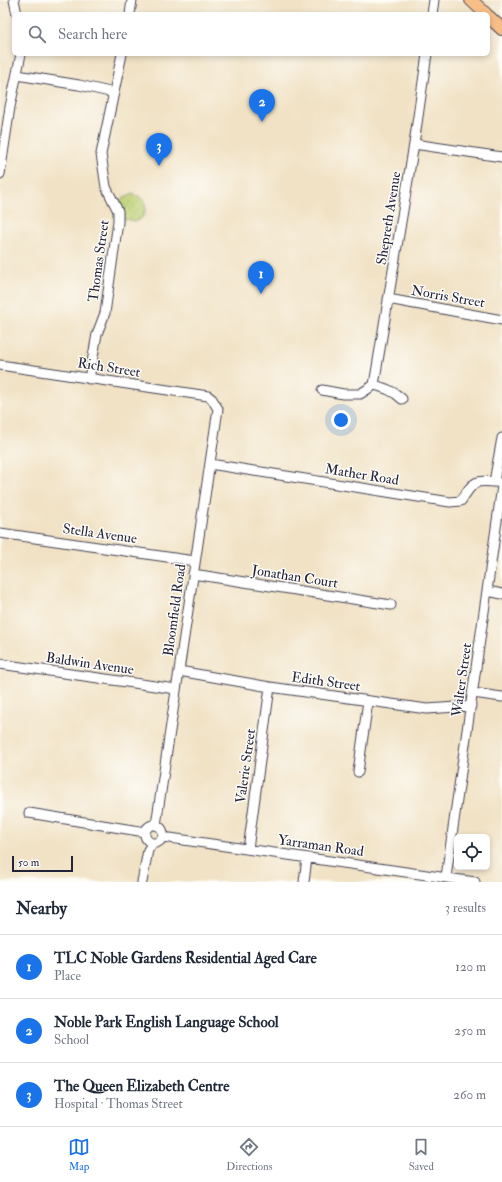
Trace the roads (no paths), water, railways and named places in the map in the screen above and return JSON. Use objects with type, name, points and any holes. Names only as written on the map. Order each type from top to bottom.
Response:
[{"type":"main road","points":[[471,0],[484,12]]},
{"type":"main road","points":[[490,18],[502,29]]},
{"type":"street","points":[[14,0],[16,12]]},
{"type":"street","points":[[130,12],[132,0]]},
{"type":"street","points":[[432,12],[434,0]]},
{"type":"street","points":[[0,174],[20,56]]},
{"type":"street","name":"Thomas Street","points":[[89,379],[97,334],[105,313],[118,222],[118,211],[106,187],[101,154],[122,56]]},
{"type":"street","name":"Shepreth Avenue","points":[[374,385],[414,144],[426,56]]},
{"type":"street","points":[[17,75],[79,84],[114,92]]},
{"type":"street","points":[[0,106],[10,107]]},
{"type":"street","points":[[414,144],[502,157]]},
{"type":"street","name":"Norris Street","points":[[388,299],[502,320]]},
{"type":"street","name":"Rich Street","points":[[0,365],[208,396],[212,399]]},
{"type":"street","points":[[322,390],[344,394],[360,394],[374,385],[398,394],[402,399]]},
{"type":"street","name":"Bloomfield Road","points":[[156,826],[218,409],[212,399]]},
{"type":"street","name":"Walter Street","points":[[446,877],[488,591],[499,484],[502,438]]},
{"type":"street","name":"Mather Road","points":[[210,464],[450,502],[460,501],[470,487],[480,480],[499,484]]},
{"type":"street","name":"Stella Avenue","points":[[0,533],[195,561]]},
{"type":"street","name":"Jonathan Court","points":[[193,574],[392,605]]},
{"type":"street","points":[[488,591],[502,594]]},
{"type":"street","name":"Baldwin Avenue","points":[[0,664],[176,689]]},
{"type":"street","name":"Edith Street","points":[[179,671],[270,688],[427,709],[471,706]]},
{"type":"street","name":"Valerie Street","points":[[248,849],[270,688]]},
{"type":"street","points":[[473,693],[502,697]]},
{"type":"street","points":[[358,772],[368,701]]},
{"type":"street","points":[[29,813],[145,832]]},
{"type":"street","points":[[142,882],[148,850],[153,843],[158,842],[163,837],[161,828],[156,826],[151,826],[145,832]]},
{"type":"street","points":[[145,832],[148,840],[153,843]]},
{"type":"street","name":"Yarraman Road","points":[[163,837],[475,882]]},
{"type":"street","points":[[304,882],[308,858]]},
{"type":"place","name":"Noble Park English Language School","points":[[262,122]]},
{"type":"place","name":"The Queen Elizabeth Centre","points":[[159,166]]},
{"type":"place","name":"TLC Noble Gardens Residential Aged Care","points":[[261,294]]}]
